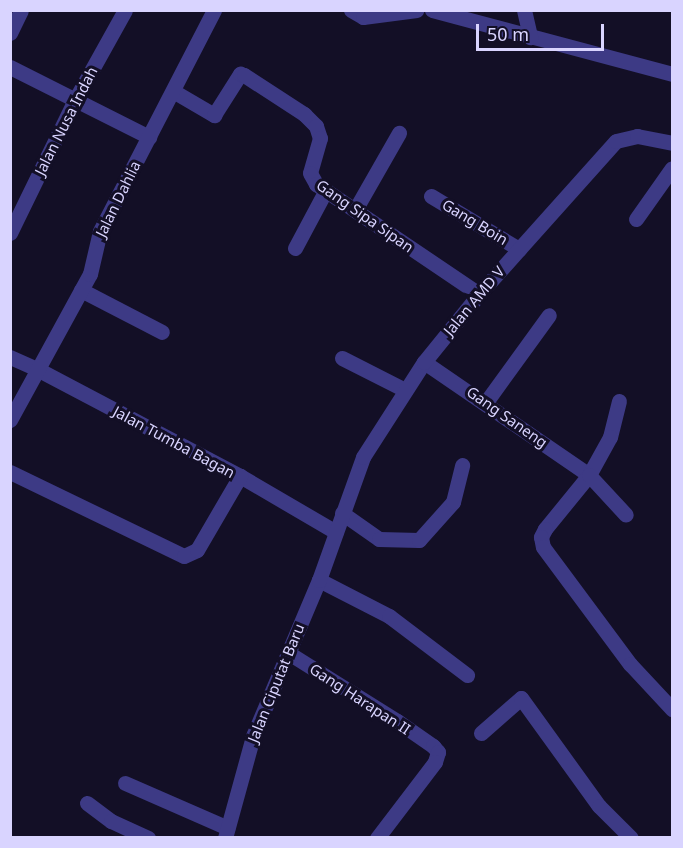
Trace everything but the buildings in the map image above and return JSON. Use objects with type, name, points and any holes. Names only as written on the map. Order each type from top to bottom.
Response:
[{"type":"street","points":[[10,33],[21,10]]},
{"type":"street","name":"Jalan Nusa Indah","points":[[10,233],[75,100],[124,10]]},
{"type":"street","name":"Jalan Dahlia","points":[[10,420],[90,274],[100,231],[214,10]]},
{"type":"street","points":[[351,10],[363,17],[417,10]]},
{"type":"street","points":[[432,10],[672,74]]},
{"type":"street","points":[[524,10],[530,37]]},
{"type":"street","points":[[10,67],[149,137]]},
{"type":"street","name":"Gang Sipa Sipan","points":[[173,91],[214,115],[240,74],[304,114],[316,126],[320,138],[310,176],[326,190],[479,294]]},
{"type":"street","points":[[355,210],[399,133]]},
{"type":"street","name":"Jalan AMD V","points":[[336,532],[363,457],[424,362],[479,294],[616,141],[637,136],[672,143]]},
{"type":"street","points":[[636,219],[672,168]]},
{"type":"street","points":[[295,248],[326,190]]},
{"type":"street","name":"Gang Boin","points":[[431,196],[519,249]]},
{"type":"street","points":[[81,290],[162,332]]},
{"type":"street","points":[[486,402],[549,315]]},
{"type":"street","name":"Jalan Tumba Bagan","points":[[10,357],[39,369],[240,476],[336,532]]},
{"type":"street","points":[[342,358],[405,390]]},
{"type":"street","name":"Gang Saneng","points":[[424,362],[486,402],[506,421],[589,475],[626,515]]},
{"type":"street","points":[[619,401],[610,437],[589,475],[541,537],[543,547],[630,664],[672,709]]},
{"type":"street","points":[[342,513],[379,540],[419,540],[453,502],[462,465]]},
{"type":"street","points":[[10,472],[184,556],[197,550],[240,476]]},
{"type":"street","name":"Jalan Ciputat Baru","points":[[227,832],[253,736],[319,580],[336,532]]},
{"type":"street","points":[[319,580],[389,616],[467,675]]},
{"type":"street","name":"Gang Harapan II","points":[[287,652],[433,746],[438,752],[438,758],[377,837]]},
{"type":"street","points":[[482,733],[522,699],[599,806],[631,837]]},
{"type":"street","points":[[124,783],[227,832]]},
{"type":"street","points":[[87,803],[124,833],[148,837]]}]
